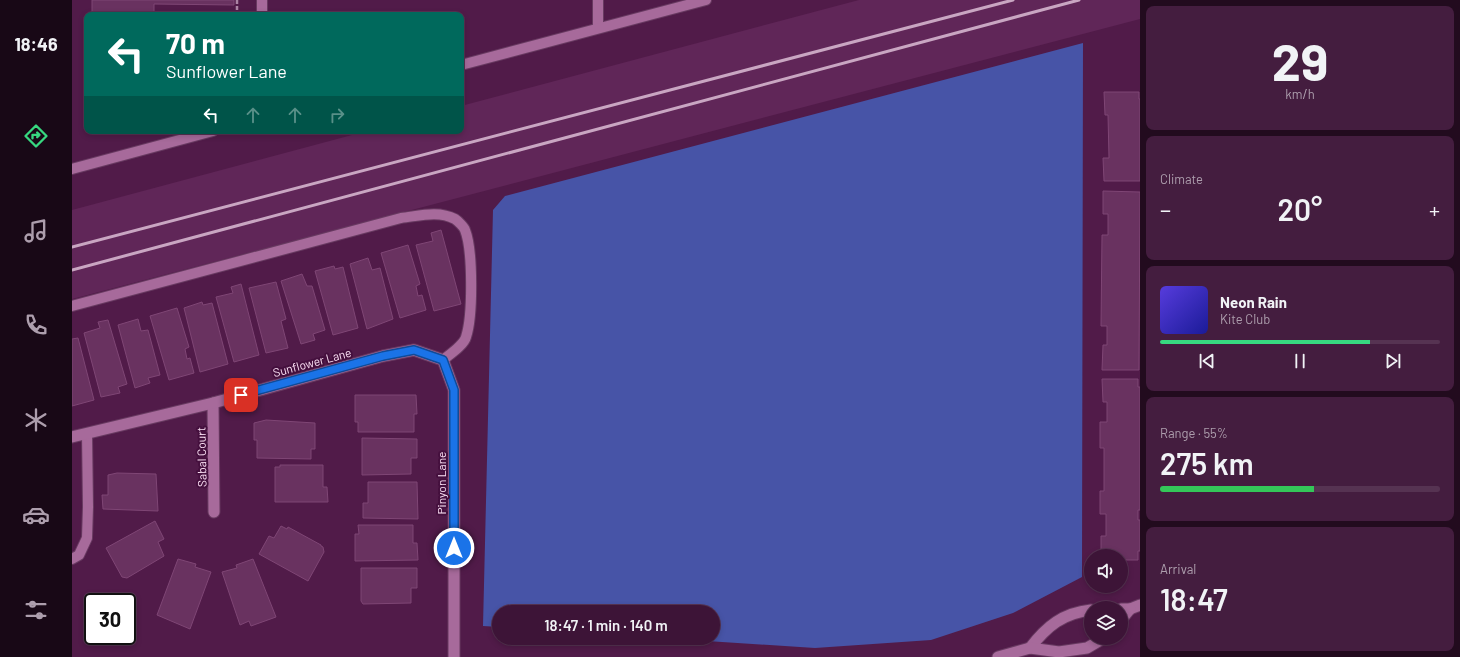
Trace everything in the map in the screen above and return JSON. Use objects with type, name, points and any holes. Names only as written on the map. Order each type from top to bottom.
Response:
[{"type":"street","name":"Sunflower Lane","points":[[72,437],[213,403],[383,356],[414,350],[443,360]]},
{"type":"street","name":"Pinyon Lane","points":[[443,360],[454,390],[454,657]]},
{"type":"street","name":"Sabal Court","points":[[213,403],[214,512]]},
{"type":"street","points":[[1030,648],[1044,631],[1056,622],[1076,612],[1084,611]]},
{"type":"street","points":[[998,657],[1030,648],[1059,652],[1087,648],[1092,645]]},
{"type":"lane","points":[[262,0],[262,12]]},
{"type":"lane","points":[[598,0],[598,28]]},
{"type":"lane","points":[[464,64],[706,0]]},
{"type":"lane","points":[[72,169],[202,134]]},
{"type":"lane","points":[[72,306],[394,220],[437,213],[456,219],[465,229],[470,256],[471,317],[466,338],[443,360]]},
{"type":"lane","points":[[72,559],[79,555],[86,538],[88,507],[87,434]]},
{"type":"path","points":[[237,0],[237,12]]},
{"type":"shaded area","points":[[859,0],[1140,0],[1140,19],[72,299],[72,210],[356,134],[464,134],[464,105]]},
{"type":"shaded area","points":[[1083,43],[1082,577],[1013,613],[931,640],[815,648],[720,642],[720,605],[492,605],[492,627],[483,626],[493,210],[505,196]]},
{"type":"building","points":[[92,0],[234,0],[234,5],[154,4],[154,12],[92,12]]},
{"type":"building","points":[[1104,92],[1139,92],[1140,181],[1104,181],[1103,158],[1109,158],[1108,115],[1105,115]]},
{"type":"building","points":[[1103,191],[1140,192],[1139,370],[1102,370],[1103,345],[1107,345],[1107,326],[1101,326],[1102,235],[1108,235],[1108,214],[1103,214]]},
{"type":"building","points":[[441,230],[461,304],[434,311],[416,245],[433,241],[431,233]]},
{"type":"building","points":[[408,245],[420,284],[416,286],[418,296],[422,295],[426,310],[400,318],[381,253]]},
{"type":"building","points":[[368,258],[372,270],[380,268],[393,319],[367,329],[350,264]]},
{"type":"building","points":[[334,266],[335,269],[343,267],[358,328],[333,335],[315,271]]},
{"type":"building","points":[[302,274],[307,286],[312,286],[325,330],[313,334],[315,340],[301,344],[281,281]]},
{"type":"building","points":[[276,282],[286,319],[281,321],[288,348],[266,353],[249,288]]},
{"type":"building","points":[[241,284],[259,355],[234,362],[216,297],[233,293],[231,287]]},
{"type":"building","points":[[202,302],[203,305],[212,303],[228,364],[200,372],[184,308]]},
{"type":"building","points":[[177,308],[189,347],[185,349],[187,359],[190,358],[194,373],[169,380],[150,316]]},
{"type":"building","points":[[138,319],[141,331],[148,330],[160,375],[148,378],[150,383],[135,388],[118,325]]},
{"type":"building","points":[[108,320],[127,384],[118,387],[120,393],[101,397],[84,333],[100,328],[98,322]]},
{"type":"building","points":[[78,338],[94,400],[72,406],[72,339]]},
{"type":"building","points":[[1102,379],[1138,379],[1138,387],[1140,387],[1140,510],[1138,510],[1138,520],[1140,520],[1140,551],[1138,551],[1138,560],[1128,560],[1128,549],[1101,549],[1101,536],[1106,536],[1106,514],[1100,514],[1100,491],[1104,491],[1104,448],[1100,448],[1100,422],[1107,422],[1107,402],[1103,402]]},
{"type":"building","points":[[355,395],[416,395],[417,414],[414,414],[414,432],[358,432],[358,422],[355,422]]},
{"type":"building","points":[[266,420],[315,423],[315,449],[311,449],[311,459],[257,458],[257,440],[254,440],[254,423]]},
{"type":"building","points":[[362,438],[417,439],[417,458],[411,458],[411,474],[362,475]]},
{"type":"building","points":[[280,465],[323,465],[323,487],[327,487],[328,502],[275,502],[275,467],[280,467]]},
{"type":"building","points":[[117,473],[156,474],[158,511],[103,509],[102,495],[108,495],[108,475]]},
{"type":"building","points":[[368,482],[417,482],[418,519],[363,518],[363,503],[368,503]]},
{"type":"building","points":[[155,521],[164,539],[158,542],[164,556],[127,578],[122,577],[106,548]]},
{"type":"building","points":[[358,525],[413,525],[413,543],[417,543],[418,560],[355,561],[355,534],[359,534]]},
{"type":"building","points":[[281,526],[287,529],[288,527],[323,547],[324,552],[308,581],[259,554],[269,536],[274,538]]},
{"type":"building","points":[[178,559],[196,564],[195,567],[211,572],[190,629],[157,615]]},
{"type":"building","points":[[253,559],[276,617],[251,626],[249,621],[240,625],[222,572],[237,568],[236,565]]},
{"type":"building","points":[[361,568],[417,568],[417,588],[411,588],[411,603],[363,604],[361,601]]},
{"type":"railway","points":[[72,247],[1013,0]]},
{"type":"railway","points":[[72,270],[1079,0]]},
{"type":"route","points":[[241,395],[383,356],[414,350],[443,360],[454,390],[454,548]]}]
